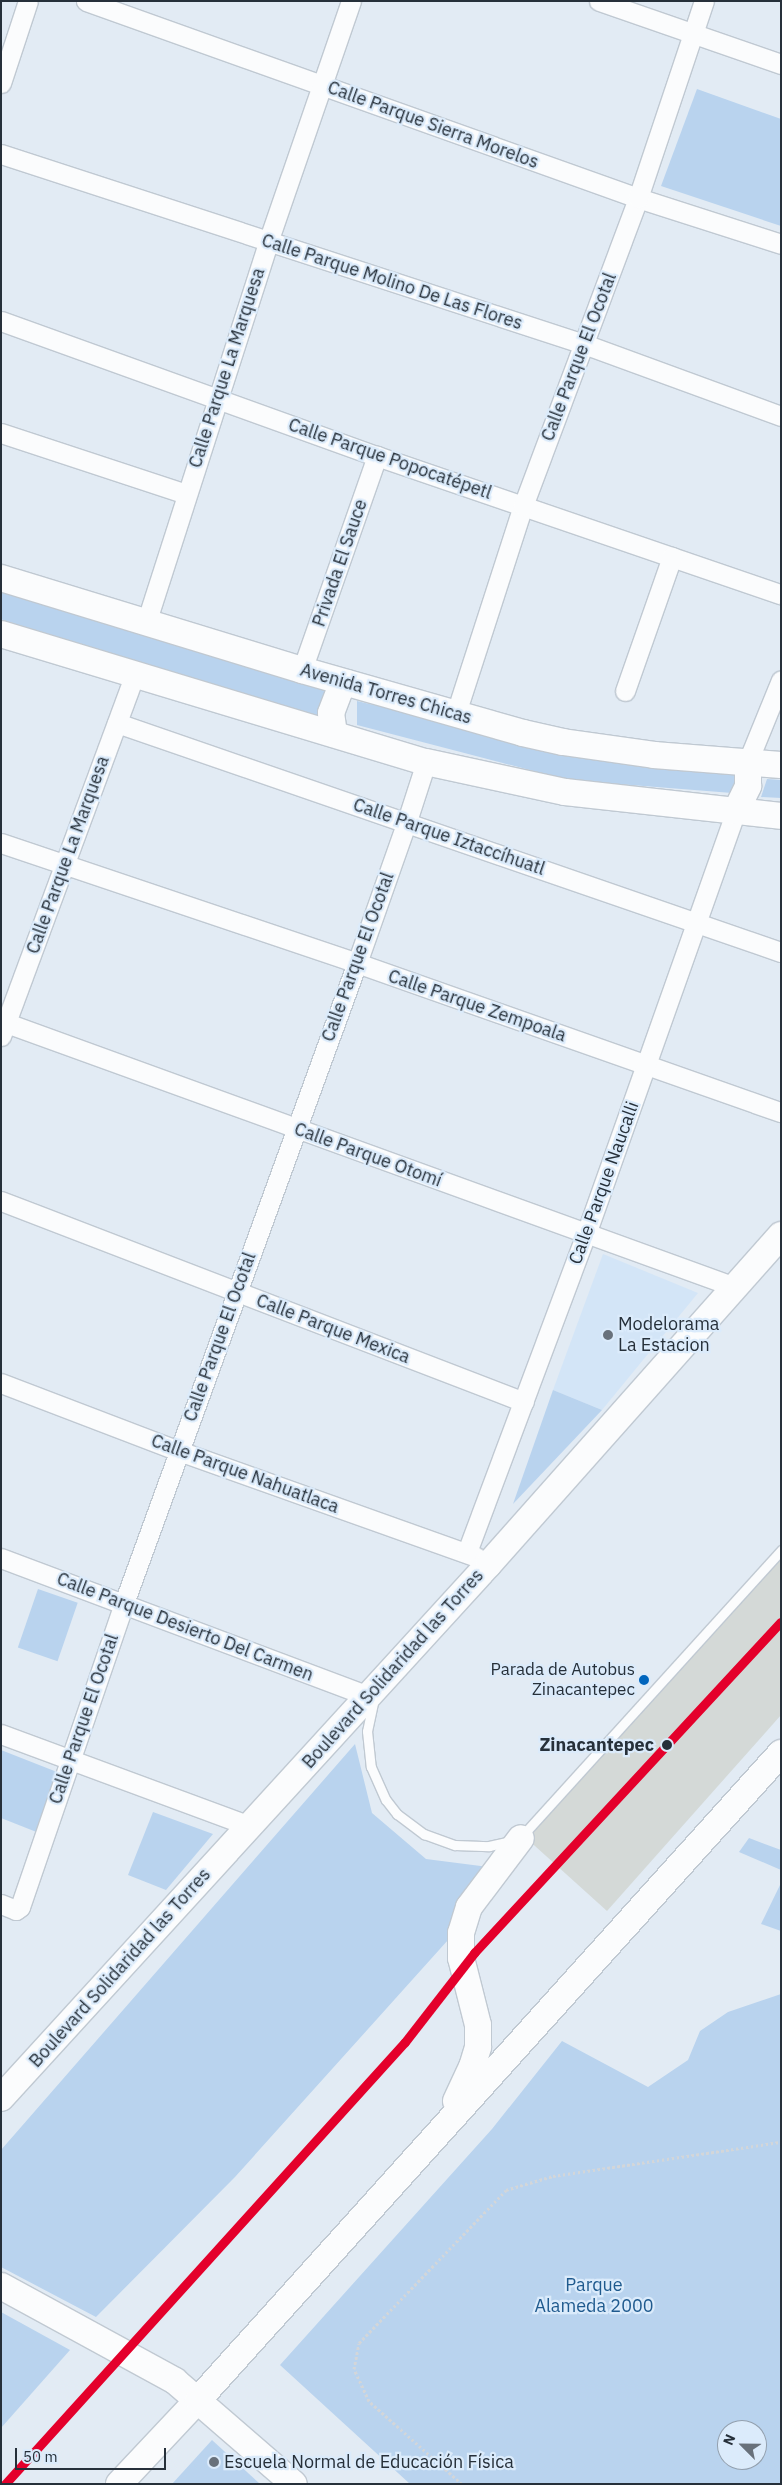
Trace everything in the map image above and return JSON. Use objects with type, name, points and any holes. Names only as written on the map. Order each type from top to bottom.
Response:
[{"type":"main road","name":"Avenida Torres Chicas","points":[[1,578],[302,670],[456,712],[523,733],[563,742],[654,755],[781,765]]},
{"type":"main road","points":[[1,634],[426,762],[565,792],[781,816]]},
{"type":"main road","points":[[334,734],[330,722],[331,713],[340,690],[347,683]]},
{"type":"main road","points":[[736,811],[748,786],[748,761]]},
{"type":"main road","name":"Boulevard Solidaridad las Torres","points":[[3,2095],[376,1687],[478,1558],[776,1244]]},
{"type":"main road","points":[[119,2484],[198,2400],[781,1753]]},
{"type":"main road","points":[[442,2128],[472,2067],[478,2047],[478,2025],[461,1958],[461,1933],[464,1920],[469,1907],[520,1838]]},
{"type":"main road","points":[[1,2286],[175,2381],[294,2484]]},
{"type":"main road","points":[[224,2369],[225,2400],[237,2433]]},
{"type":"street","points":[[1,83],[28,1]]},
{"type":"street","name":"Calle Parque Sierra Morelos","points":[[86,1],[638,198],[781,244]]},
{"type":"street","name":"Calle Parque La Marquesa","points":[[146,623],[268,242],[351,1]]},
{"type":"street","points":[[599,1],[781,64]]},
{"type":"street","name":"Calle Parque El Ocotal","points":[[456,712],[523,506],[638,198],[704,1]]},
{"type":"street","name":"Calle Parque Molino De Las Flores","points":[[1,154],[584,344],[781,416]]},
{"type":"street","name":"Calle Parque Popocatépetl","points":[[1,321],[378,456],[781,594]]},
{"type":"street","points":[[1,433],[186,494]]},
{"type":"street","name":"Privada El Sauce","points":[[302,670],[378,456]]},
{"type":"street","points":[[625,691],[672,558]]},
{"type":"street","name":"Calle Parque La Marquesa","points":[[3,1026],[66,864],[135,674]]},
{"type":"street","points":[[748,761],[781,680]]},
{"type":"street","name":"Calle Parque Iztaccíhuatl","points":[[117,723],[407,821],[781,952]]},
{"type":"street","name":"Calle Parque El Ocotal","points":[[8,1907],[20,1908],[69,1759],[124,1603],[357,963],[426,762]]},
{"type":"street","name":"Calle Parque Naucalli","points":[[478,1558],[524,1402],[586,1234],[736,811]]},
{"type":"street","name":"Calle Parque Zempoala","points":[[1,843],[357,963],[781,1112]]},
{"type":"street","name":"Calle Parque Otomí","points":[[3,1026],[735,1287]]},
{"type":"street","name":"Calle Parque Mexica","points":[[1,1201],[524,1402]]},
{"type":"street","name":"Calle Parque Nahuatlaca","points":[[1,1383],[179,1451],[478,1558]]},
{"type":"street","name":"Calle Parque Desierto Del Carmen","points":[[1,1558],[124,1603],[376,1687]]},
{"type":"street","points":[[1,1734],[250,1826]]},
{"type":"lane","points":[[376,1687],[370,1713],[368,1749],[377,1784],[397,1814],[424,1834],[456,1845],[489,1846],[520,1838],[781,1550]]},
{"type":"path","points":[[462,2484],[369,2401],[354,2369],[359,2343],[506,2190],[553,2176],[781,2142]]},
{"type":"shaded area","points":[[603,1254],[698,1293],[602,1410],[553,1390]]},
{"type":"green space","points":[[697,89],[781,119],[781,226],[661,186]]},
{"type":"green space","points":[[1,589],[327,689],[319,716],[1,619]]},
{"type":"green space","points":[[357,701],[569,752],[736,772],[732,793],[568,780],[357,725]]},
{"type":"green space","points":[[767,779],[781,780],[781,798],[761,797]]},
{"type":"green space","points":[[553,1390],[602,1410],[513,1504]]},
{"type":"green space","points":[[38,1589],[78,1603],[58,1661],[18,1648]]},
{"type":"green space","points":[[355,1744],[372,1813],[426,1859],[511,1870],[235,2177],[96,2317],[1,2267],[1,2150]]},
{"type":"green space","points":[[1,1750],[57,1772],[39,1833],[1,1818]]},
{"type":"green space","points":[[153,1812],[213,1834],[166,1890],[128,1875]]},
{"type":"green space","points":[[749,1838],[781,1850],[781,1870],[739,1852]]},
{"type":"green space","points":[[781,1883],[781,1931],[761,1924]]},
{"type":"green space","name":"Parque Alameda 2000","points":[[781,1994],[781,2484],[410,2484],[280,2365],[492,2129],[562,2041],[648,2087],[688,2060],[700,2031],[728,2012]]},
{"type":"green space","points":[[1,2312],[70,2350],[1,2428]]},
{"type":"green space","name":"Escuela Normal de Educación Física","points":[[212,2440],[260,2484],[172,2484]]},
{"type":"building","name":"Zinacantepec","points":[[781,1548],[781,1715],[607,1911],[525,1837]]},
{"type":"transit line","points":[[5,2484],[405,2042],[474,1953],[781,1622]]},
{"type":"place","name":"Modelorama La Estacion","points":[[608,1335]]},
{"type":"place","name":"Parada de Autobus Zinacantepec","points":[[644,1680]]},
{"type":"place","name":"Zinacantepec","points":[[667,1745]]},
{"type":"place","name":"Escuela Normal de Educación Física","points":[[214,2462]]}]
